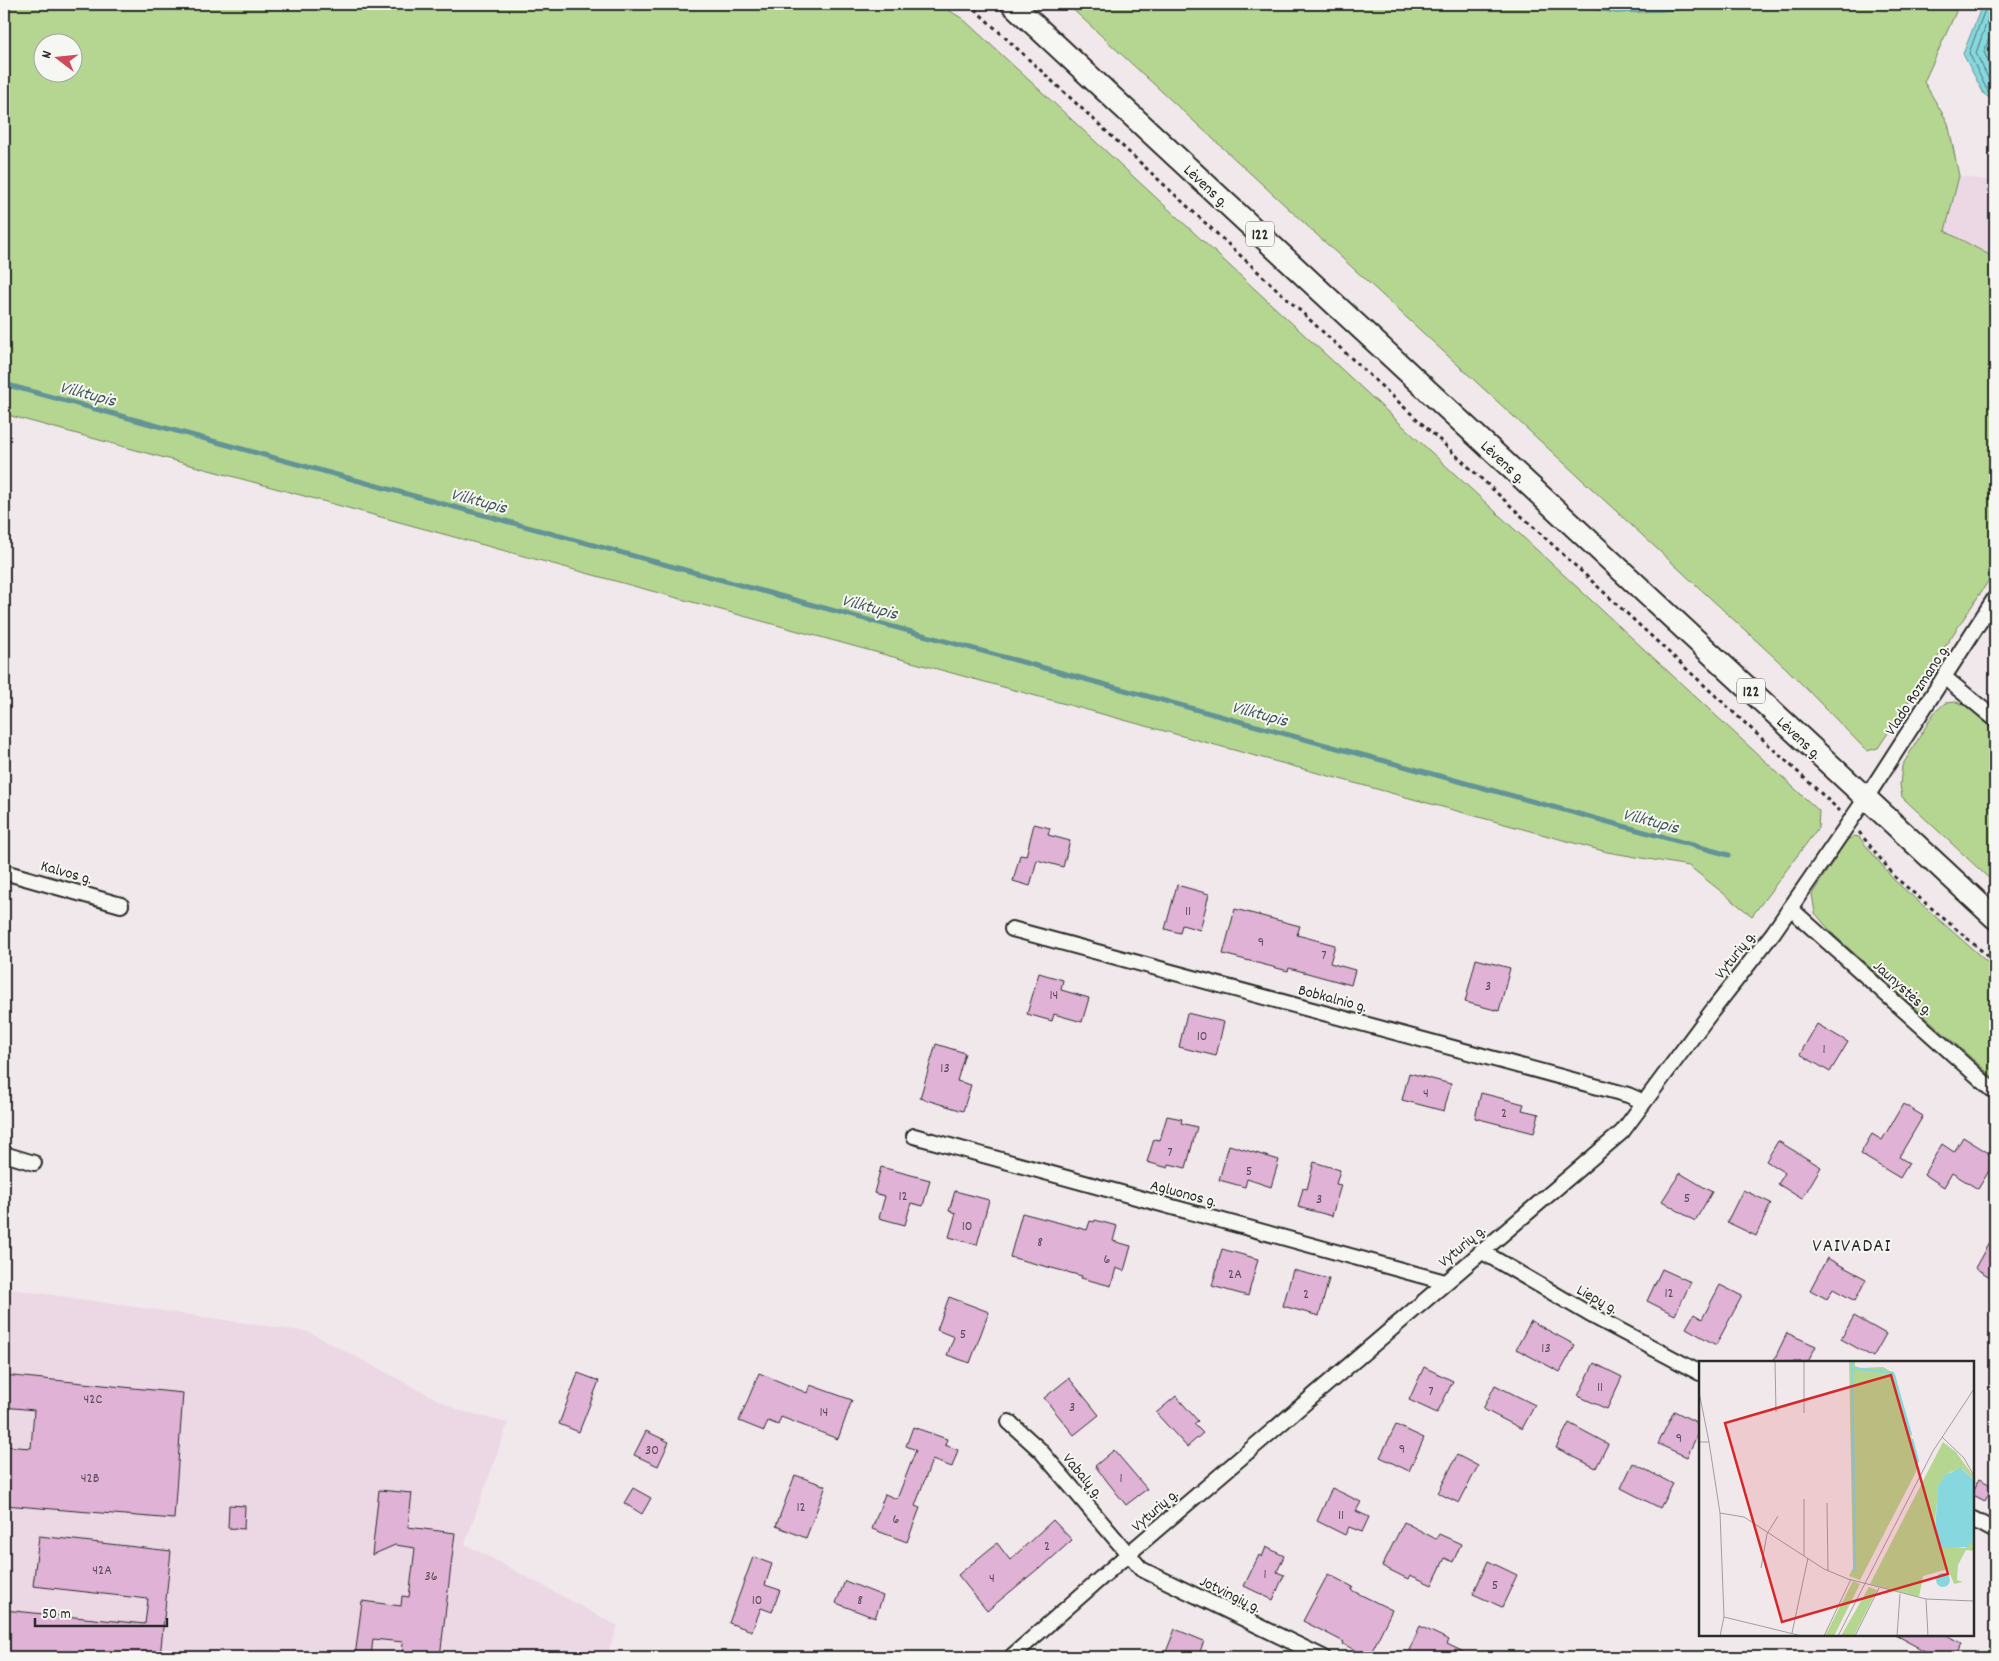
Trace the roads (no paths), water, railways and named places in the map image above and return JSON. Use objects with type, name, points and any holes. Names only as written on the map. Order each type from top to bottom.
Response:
[{"type":"main road","name":"Lėvens g.","points":[[1012,4],[1995,918]]},
{"type":"street","name":"Vlado Rozmano g.","points":[[1866,798],[1995,598]]},
{"type":"street","points":[[1944,677],[1995,719]]},
{"type":"street","name":"Vyturių g.","points":[[1011,1657],[1127,1554],[1622,1132],[1712,1011],[1774,933],[1866,798]]},
{"type":"street","name":"Kalvos g.","points":[[4,872],[121,905]]},
{"type":"street","name":"Jaunystės g.","points":[[1790,908],[1995,1092]]},
{"type":"street","name":"Bobkalnio g.","points":[[1012,929],[1628,1095],[1644,1102]]},
{"type":"street","name":"Agluonos g.","points":[[914,1136],[1445,1282]]},
{"type":"street","points":[[4,1154],[34,1163]]},
{"type":"street","name":"Liepų g.","points":[[1481,1251],[1589,1314],[1699,1372]]},
{"type":"street","name":"Vabalų g.","points":[[1009,1422],[1040,1450],[1127,1554]]},
{"type":"street","points":[[1974,1520],[1995,1531]]},
{"type":"street","name":"Jotvingių g.","points":[[1127,1554],[1141,1569],[1323,1657]]},
{"type":"water","points":[[1563,4],[1693,4],[1679,10],[1616,13]]},
{"type":"water","points":[[1988,4],[1995,4],[1995,102],[1984,94],[1963,54],[1981,8]]},
{"type":"waterway","name":"Vilktupis","points":[[4,384],[1729,855]]},
{"type":"district","name":"VAIVADAI","points":[[1852,1244]]}]
